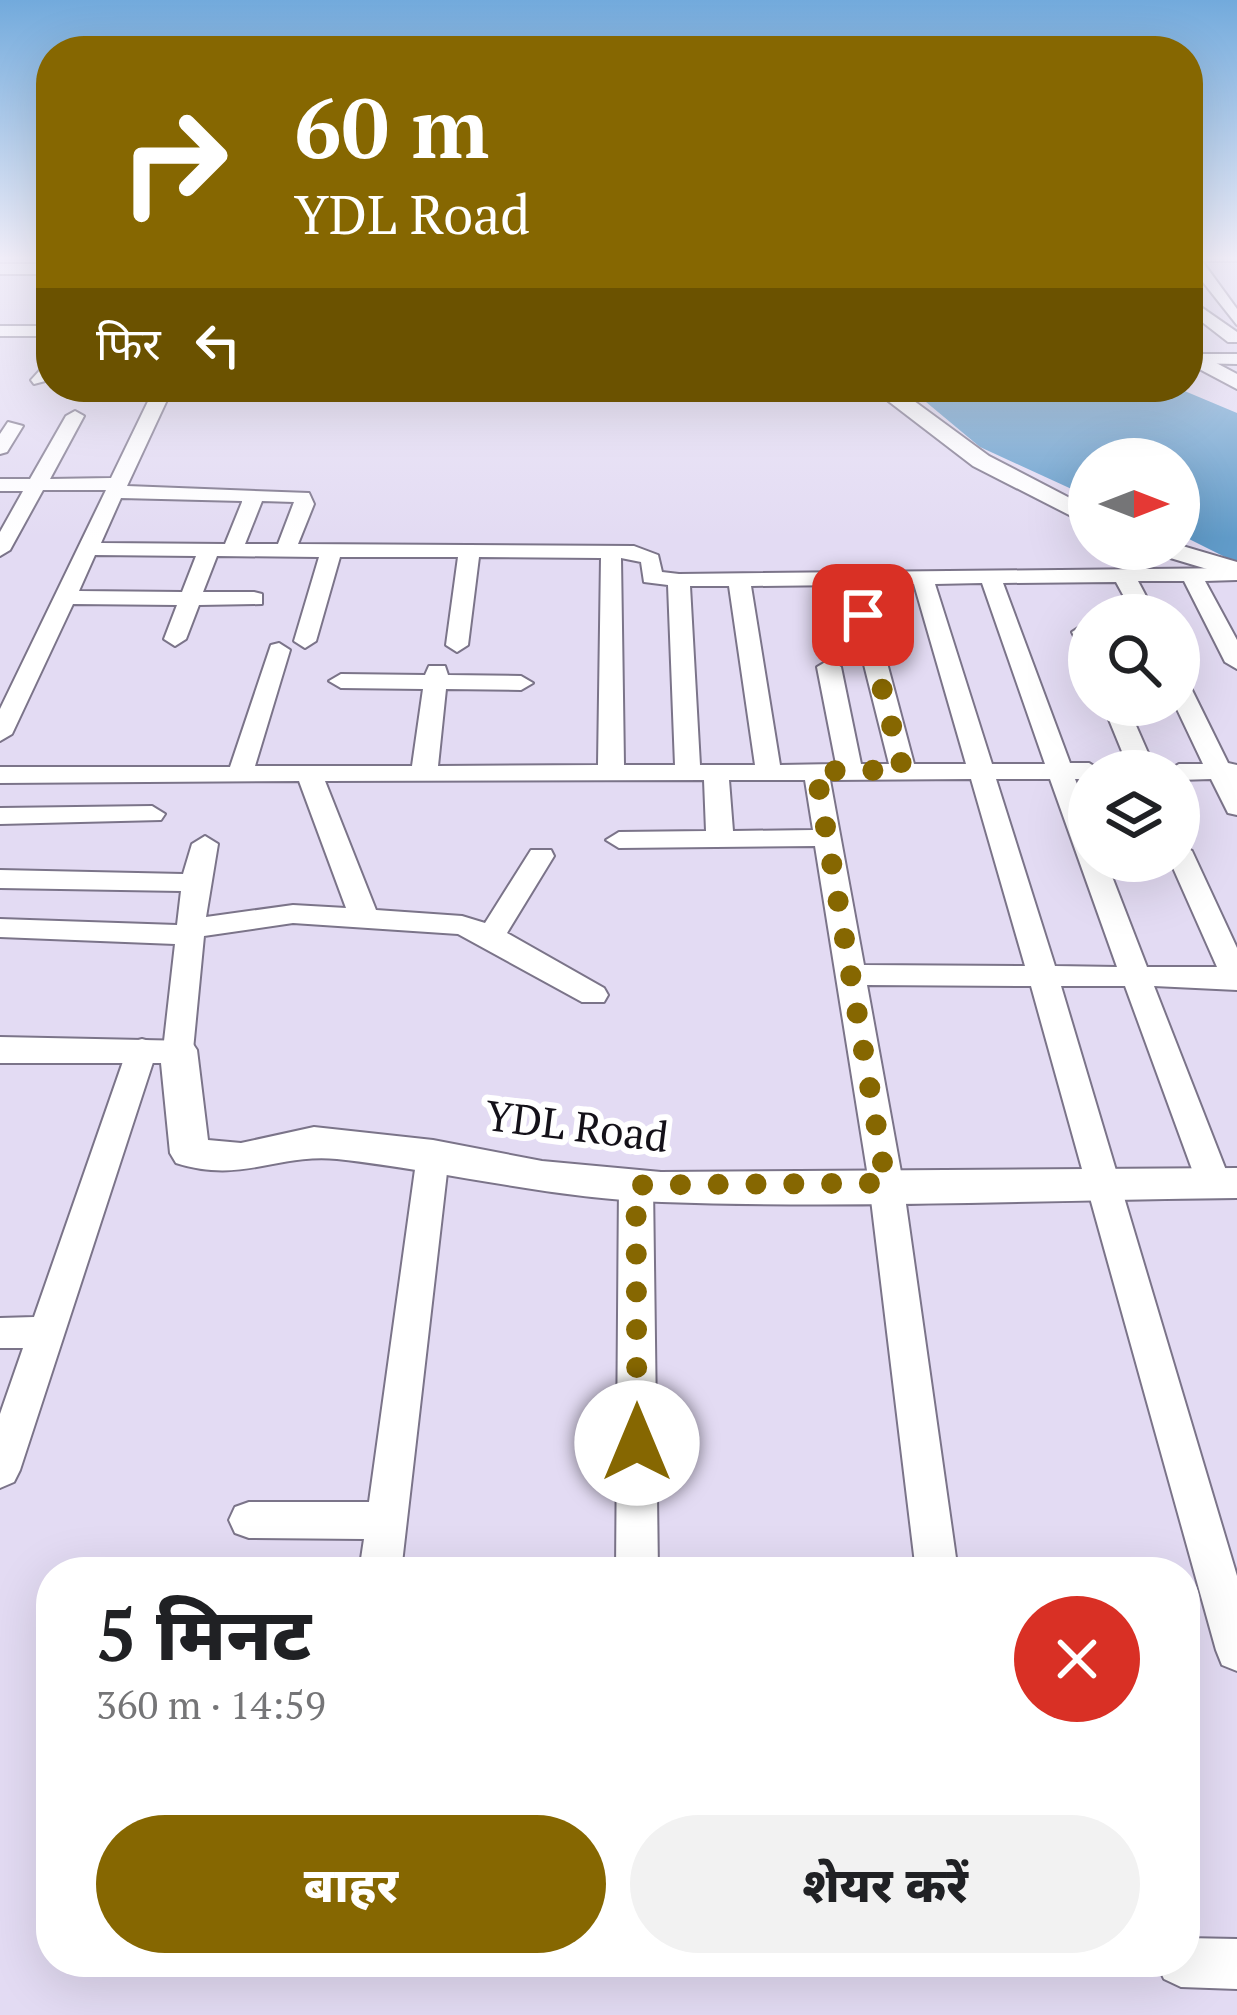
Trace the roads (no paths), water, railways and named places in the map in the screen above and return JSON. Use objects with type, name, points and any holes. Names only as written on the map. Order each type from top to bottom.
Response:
[{"type":"street","points":[[1203,352],[1237,358]]},
{"type":"street","points":[[1203,359],[1237,383]]},
{"type":"street","points":[[0,734],[9,698],[64,597],[156,402]]},
{"type":"street","points":[[900,402],[981,461],[1068,507]]},
{"type":"street","points":[[0,550],[75,416]]},
{"type":"street","points":[[0,448],[14,426]]},
{"type":"street","points":[[0,485],[302,497],[304,504],[285,551]]},
{"type":"street","points":[[232,551],[252,502],[244,494]]},
{"type":"street","points":[[86,549],[611,551],[645,554],[651,559],[652,577],[679,580],[1237,572]]},
{"type":"street","points":[[175,639],[208,550]]},
{"type":"street","points":[[305,640],[331,551]]},
{"type":"street","points":[[611,551],[611,774]]},
{"type":"street","points":[[458,645],[469,552]]},
{"type":"street","points":[[1200,560],[1237,572]]},
{"type":"street","points":[[1124,576],[1134,594]]},
{"type":"street","points":[[1192,576],[1237,662]]},
{"type":"street","points":[[853,577],[903,770]]},
{"type":"street","points":[[923,578],[1106,1185],[1237,1650]]},
{"type":"street","points":[[991,578],[1068,797]]},
{"type":"street","points":[[740,579],[769,772]]},
{"type":"street","points":[[679,580],[702,773],[720,839]]},
{"type":"street","points":[[64,597],[254,599]]},
{"type":"street","points":[[240,775],[279,650]]},
{"type":"street","points":[[829,667],[833,771],[827,838],[886,1183],[935,1557]]},
{"type":"street","points":[[424,774],[436,676]]},
{"type":"street","points":[[340,681],[436,676],[521,683]]},
{"type":"street","points":[[1200,724],[1227,771],[1237,807]]},
{"type":"street","points":[[0,776],[1068,771]]},
{"type":"street","points":[[308,774],[336,853],[362,914],[369,919]]},
{"type":"street","points":[[0,816],[152,814]]},
{"type":"street","points":[[620,840],[827,838]]},
{"type":"street","points":[[0,1470],[46,1332],[160,1050],[205,844]]},
{"type":"street","points":[[490,936],[541,856]]},
{"type":"street","points":[[0,880],[195,883]]},
{"type":"street","points":[[1100,882],[1226,1183]]},
{"type":"street","points":[[850,976],[1236,978],[1193,882]]},
{"type":"street","points":[[0,928],[189,932],[293,914],[462,925],[593,995]]},
{"type":"street","points":[[0,1051],[160,1050]]},
{"type":"street","name":"YDL Road","points":[[160,1050],[190,1153],[242,1158],[314,1142],[636,1185],[1226,1183]]},
{"type":"street","points":[[382,1557],[433,1155]]},
{"type":"street","points":[[636,1185],[637,1557]]},
{"type":"street","points":[[0,1333],[46,1332]]},
{"type":"street","points":[[249,1520],[387,1521]]},
{"type":"street","points":[[1200,1963],[1237,1964]]},
{"type":"water","points":[[1203,399],[1237,413],[1237,563],[1200,544],[1200,438],[1068,438],[1068,487],[980,447],[926,402]]}]
